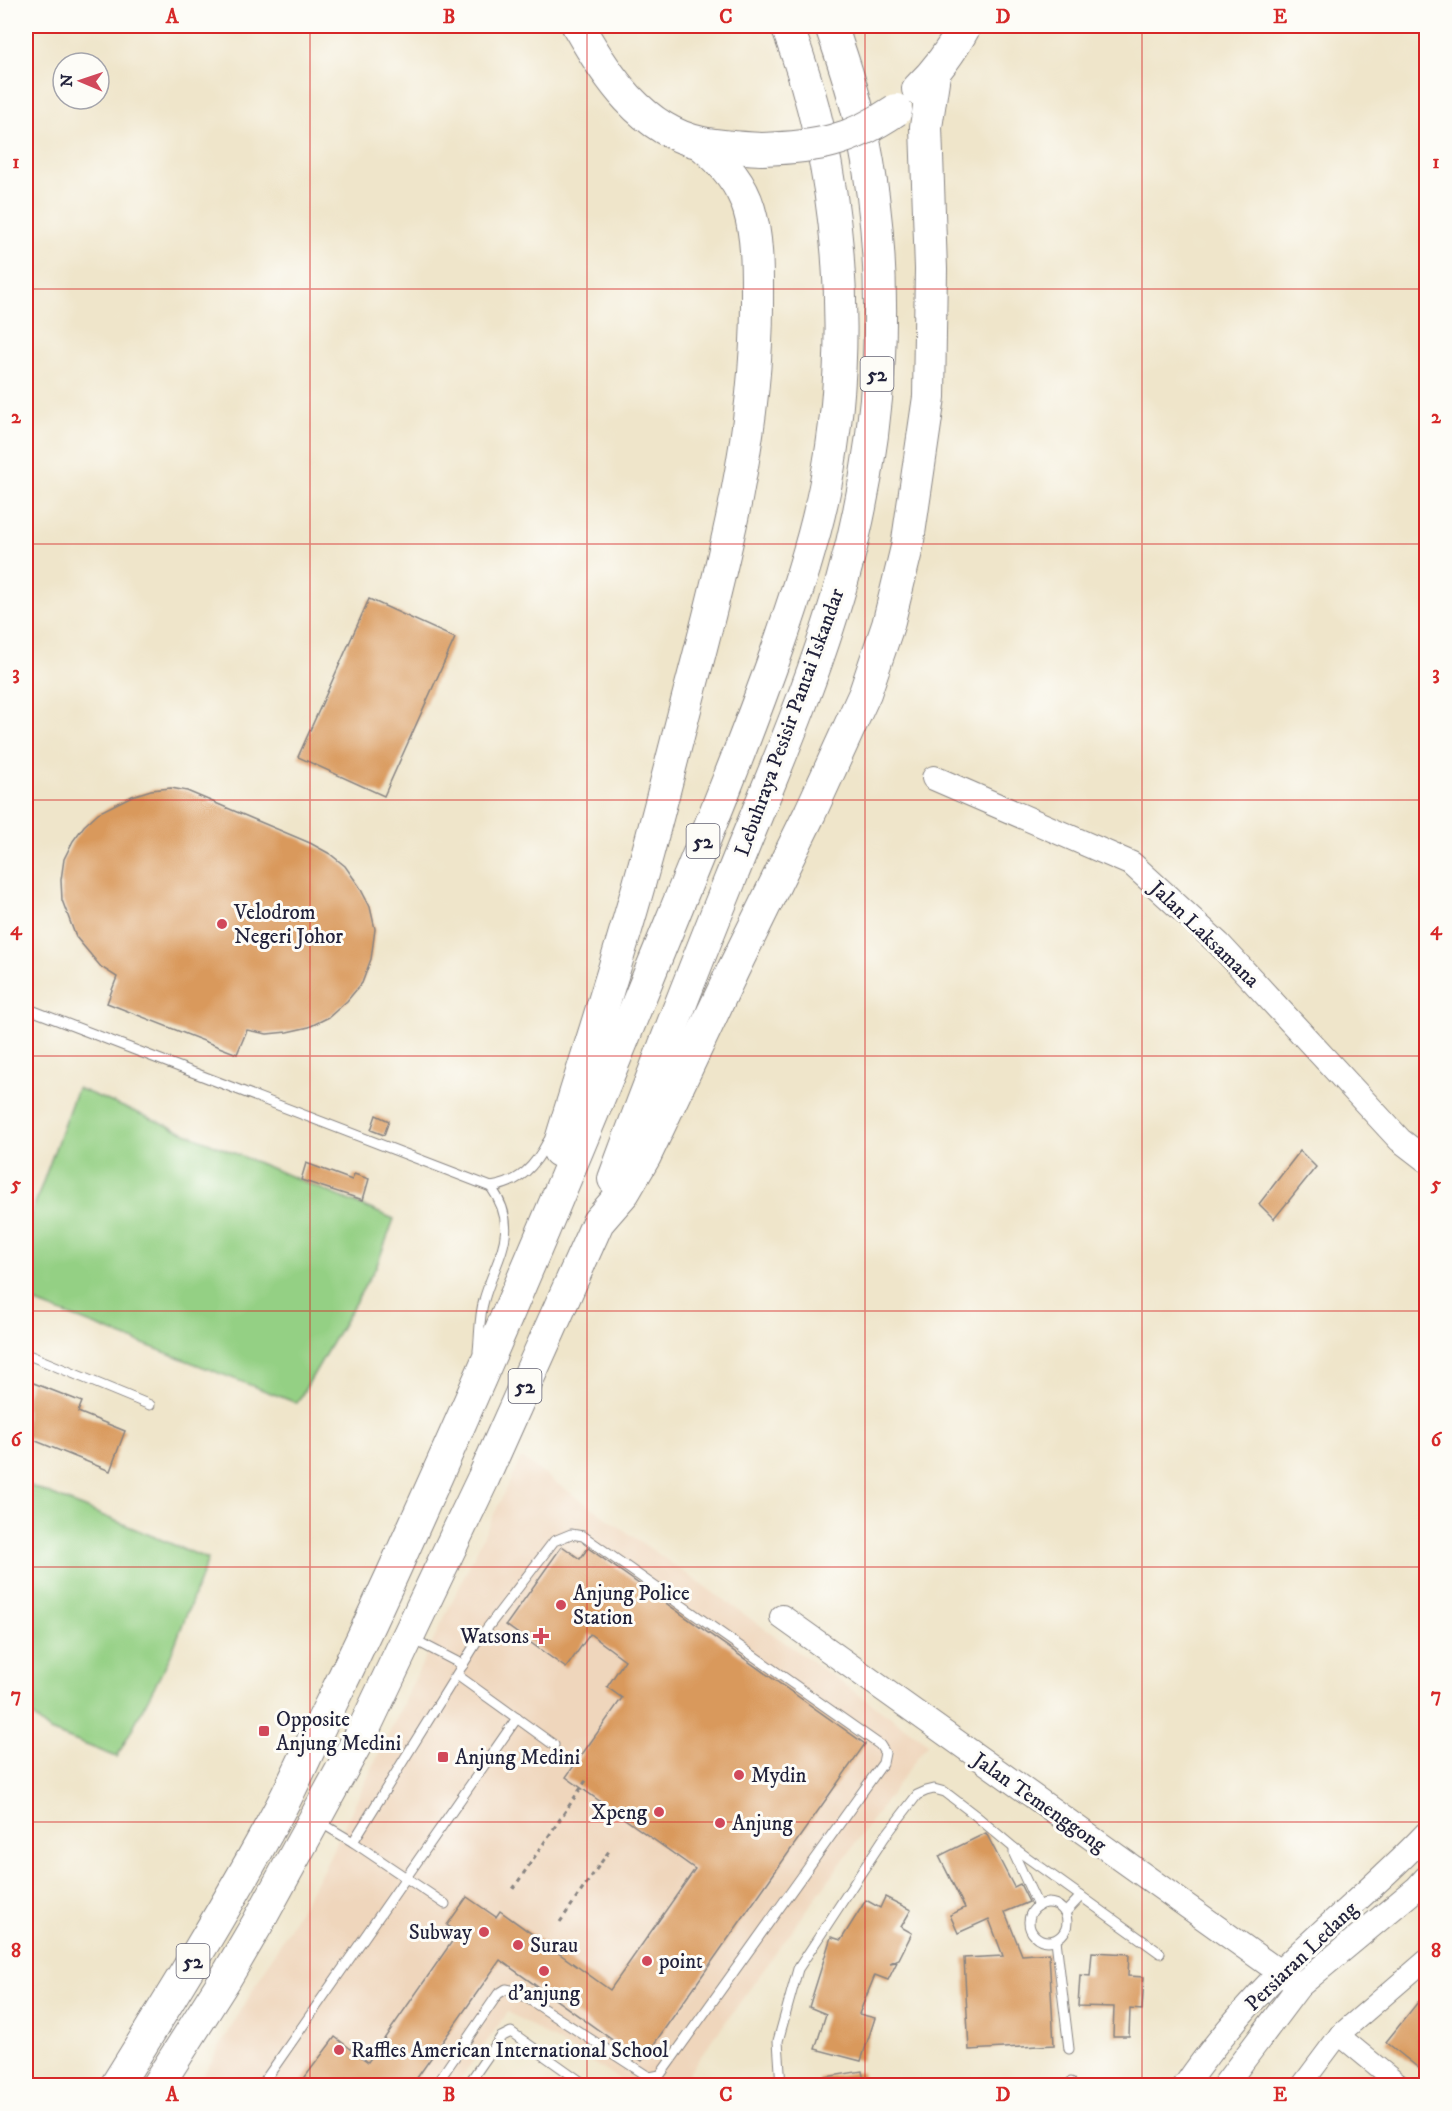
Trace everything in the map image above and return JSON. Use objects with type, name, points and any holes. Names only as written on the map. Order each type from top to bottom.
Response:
[{"type":"highway","points":[[578,26],[620,91],[651,120],[674,134],[700,143],[762,149],[806,146],[832,141],[854,135],[873,125],[896,110],[934,74],[953,48],[965,26]]},
{"type":"highway","name":"Lebuhraya Pesisir Pantai Iskandar","points":[[561,1191],[756,710],[794,599],[825,485],[835,422],[838,367],[837,245],[828,177],[815,112],[787,26]]},
{"type":"highway","name":"Lebuhraya Pesisir Pantai Iskandar","points":[[598,1222],[671,1026],[796,716],[840,586],[864,489],[872,434],[882,313],[879,247],[862,130],[831,26]]},
{"type":"highway","points":[[598,1222],[624,1192],[645,1156],[855,715],[865,693],[888,625],[907,547],[929,397],[931,269],[926,127],[934,74]]},
{"type":"highway","points":[[561,1191],[559,1147],[651,838],[716,589],[746,441],[757,334],[754,236],[749,208],[738,187],[717,157],[700,143]]},
{"type":"highway","name":"52","points":[[116,2085],[234,1891],[284,1801],[371,1621],[561,1191]]},
{"type":"highway","name":"52","points":[[157,2085],[248,1941],[363,1731],[488,1468],[598,1222]]},
{"type":"highway","points":[[177,2085],[187,2058],[191,2032]]},
{"type":"highway","points":[[91,2085],[105,2069],[145,2040]]},
{"type":"street","name":"Jalan Laksamana","points":[[934,778],[1132,864],[1219,944],[1400,1140],[1426,1160]]},
{"type":"street","name":"Jalan Temenggong","points":[[782,1617],[1289,1979]]},
{"type":"street","name":"Persiaran Ledang","points":[[1224,2085],[1289,1979],[1426,1834]]},
{"type":"street","name":"Persiaran Ledang","points":[[1185,2085],[1213,2046],[1289,1979],[1426,1878]]},
{"type":"street","points":[[1300,2085],[1339,2035],[1426,1960]]},
{"type":"street","points":[[1339,2035],[1401,2085]]},
{"type":"lane","points":[[26,1008],[491,1187],[507,1185],[517,1180],[536,1162],[562,1111],[574,1098]]},
{"type":"lane","points":[[474,1392],[483,1302],[504,1245],[506,1229],[501,1201],[491,1187]]},
{"type":"lane","points":[[26,1354],[150,1406]]},
{"type":"lane","points":[[354,1842],[478,1640],[554,1541],[571,1534],[583,1536],[880,1745],[885,1753],[885,1758],[660,2075],[650,2077],[646,2075],[516,1991],[506,1989],[498,1994],[435,2085]]},
{"type":"lane","points":[[409,1637],[463,1665]]},
{"type":"lane","points":[[457,1675],[554,1745]]},
{"type":"lane","points":[[261,2085],[517,1718]]},
{"type":"lane","points":[[781,2085],[778,2041],[798,1969],[884,1838],[917,1795],[926,1791],[945,1792],[1014,1848],[1160,1953]]},
{"type":"lane","points":[[316,1820],[354,1842],[445,1904]]},
{"type":"lane","points":[[1014,1848],[1014,1854],[1038,1906]]},
{"type":"lane","points":[[1065,1913],[1081,1896]]},
{"type":"lane","points":[[1056,1905],[1065,1913],[1067,1919],[1065,1932],[1056,1940],[1043,1941],[1033,1934],[1030,1928],[1030,1916],[1038,1906],[1056,1905]]},
{"type":"lane","points":[[1056,1940],[1070,2049]]},
{"type":"lane","points":[[467,2085],[501,2037],[511,2032],[587,2085]]},
{"type":"path","points":[[513,1889],[587,1779]]},
{"type":"path","points":[[560,1922],[609,1851]]},
{"type":"shaded area","points":[[521,1458],[928,1743],[680,2085],[629,2085],[508,2012],[456,2085],[197,2086],[324,1868]]},
{"type":"green space","points":[[77,1088],[394,1219],[377,1265],[297,1403],[26,1299],[26,1229]]},
{"type":"green space","points":[[26,1484],[208,1559],[170,1657],[117,1757],[50,1731],[26,1711]]},
{"type":"building","points":[[369,599],[455,638],[384,796],[298,757]]},
{"type":"building","name":"Velodrom Negeri Johor","points":[[171,788],[187,791],[310,843],[345,866],[359,886],[370,907],[375,929],[371,959],[362,983],[329,1017],[309,1027],[287,1032],[267,1034],[247,1030],[237,1054],[107,1003],[117,977],[101,967],[76,937],[62,900],[61,880],[64,859],[84,826],[98,813],[132,796],[151,790]]},
{"type":"building","points":[[376,1115],[389,1121],[384,1135],[371,1130]]},
{"type":"building","points":[[1300,1151],[1316,1167],[1274,1219],[1259,1204]]},
{"type":"building","points":[[306,1163],[352,1180],[354,1174],[369,1179],[363,1200],[301,1180]]},
{"type":"building","points":[[31,1382],[82,1402],[78,1412],[125,1431],[110,1471],[26,1437],[26,1397]]},
{"type":"building","name":"Anjung","points":[[562,1546],[580,1559],[588,1548],[865,1744],[642,2061],[500,1960],[412,2085],[299,2085],[335,2037],[368,2062],[458,1933],[447,1925],[467,1897],[496,1917],[500,1911],[610,1990],[695,1869],[566,1777],[622,1698],[607,1687],[625,1660],[590,1634],[566,1668],[506,1625]]},
{"type":"building","points":[[986,1833],[1014,1887],[1020,1884],[1029,1902],[1005,1912],[1022,1955],[1049,1953],[1054,2045],[969,2050],[964,1958],[1003,1956],[989,1919],[958,1933],[950,1915],[965,1908],[939,1856]]},
{"type":"building","points":[[885,1897],[911,1910],[901,1927],[912,1933],[899,1959],[890,1963],[897,1962],[888,1980],[875,1975],[859,2014],[875,2018],[861,2061],[815,2049],[826,2014],[809,2007],[831,1937],[841,1940],[866,1900],[880,1908]]},
{"type":"building","points":[[1092,1952],[1129,1954],[1128,1976],[1144,1977],[1142,2010],[1130,2009],[1129,2036],[1113,2036],[1114,2007],[1078,2006],[1080,1975],[1090,1976]]},
{"type":"building","points":[[1418,2002],[1426,2009],[1426,2074],[1386,2042]]},
{"type":"building","points":[[862,2071],[865,2085],[820,2085],[819,2078]]},
{"type":"place","name":"Velodrom Negeri Johor","points":[[222,924]]},
{"type":"place","name":"Anjung Police Station","points":[[561,1605]]},
{"type":"place","name":"Watsons","points":[[541,1636]]},
{"type":"place","name":"Opposite Anjung Medini","points":[[264,1731]]},
{"type":"place","name":"Anjung Medini","points":[[443,1757]]},
{"type":"place","name":"Mydin","points":[[739,1775]]},
{"type":"place","name":"Xpeng","points":[[659,1812]]},
{"type":"place","name":"Anjung","points":[[720,1823]]},
{"type":"place","name":"Subway","points":[[484,1932]]},
{"type":"place","name":"Surau","points":[[518,1945]]},
{"type":"place","name":"point","points":[[647,1961]]},
{"type":"place","name":"d'anjung","points":[[544,1971]]},
{"type":"place","name":"Raffles American International School","points":[[339,2050]]}]
